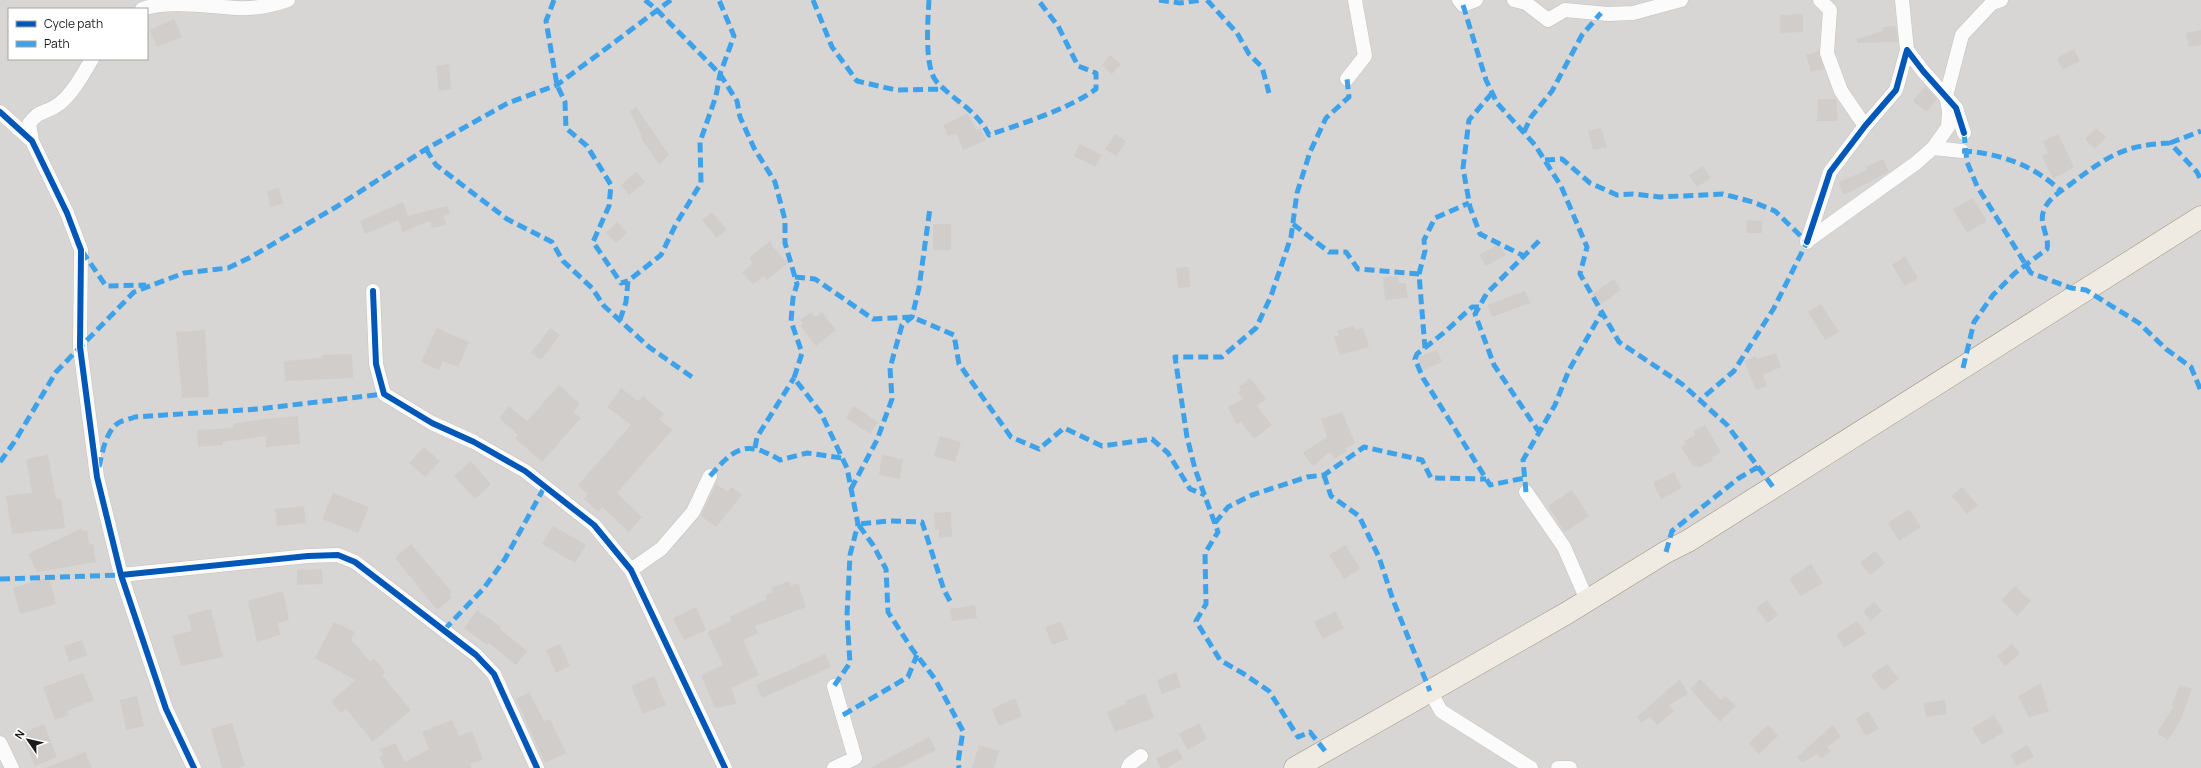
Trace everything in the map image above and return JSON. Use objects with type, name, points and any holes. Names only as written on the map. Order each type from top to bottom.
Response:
[{"type":"main road","points":[[1295,768],[1587,600],[1666,552],[1688,541],[2201,216]]},
{"type":"street","points":[[143,8],[150,3],[174,0],[238,8],[278,3],[288,0]]},
{"type":"street","points":[[1347,80],[1365,56],[1355,0]]},
{"type":"street","points":[[1459,0],[1463,5],[1476,0]]},
{"type":"street","points":[[1514,0],[1526,3],[1548,20],[1565,10],[1608,14],[1633,12],[1680,0]]},
{"type":"street","points":[[1820,0],[1830,10],[1827,53],[1841,91],[1865,126]]},
{"type":"street","points":[[1902,0],[1907,50],[1896,90],[1865,126],[1830,172],[1807,242],[1916,163],[1933,148],[1948,127],[1949,110],[1946,96],[1962,35],[1992,3],[2001,0]]},
{"type":"street","points":[[1907,50],[1956,108],[1964,133]]},
{"type":"street","points":[[91,60],[72,90],[58,104],[35,115],[29,124],[32,141],[67,213],[81,250],[80,347],[97,477],[121,575],[166,709],[194,768]]},
{"type":"street","points":[[0,112],[32,141]]},
{"type":"street","points":[[1933,148],[1962,151]]},
{"type":"street","points":[[373,291],[376,364],[384,394],[432,424],[474,442],[525,471],[594,525],[631,570],[725,768]]},
{"type":"street","points":[[631,570],[661,549],[693,512],[710,476]]},
{"type":"street","points":[[1526,492],[1564,547],[1587,600]]},
{"type":"street","points":[[121,575],[308,556],[338,555],[355,562],[476,655],[494,674],[537,768]]},
{"type":"street","points":[[834,686],[855,758],[834,768]]},
{"type":"street","points":[[1430,691],[1441,711],[1530,768]]},
{"type":"street","points":[[0,743],[12,768]]},
{"type":"street","points":[[1128,768],[1130,764],[1141,756]]},
{"type":"street","points":[[1558,768],[1570,768]]},
{"type":"shaded area","points":[[0,0],[2201,0],[2201,768],[0,768]]},
{"type":"building","points":[[1803,14],[1803,32],[1780,33],[1780,15]]},
{"type":"building","points":[[174,19],[182,37],[157,47],[150,30]]},
{"type":"building","points":[[1896,26],[1898,42],[1857,43],[1857,39],[1883,31],[1882,27]]},
{"type":"building","points":[[2201,30],[2201,45],[2189,47],[2186,33]]},
{"type":"building","points":[[2074,49],[2080,61],[2063,70],[2057,58]]},
{"type":"building","points":[[1819,51],[1824,69],[1811,72],[1806,55]]},
{"type":"building","points":[[1110,55],[1121,64],[1112,74],[1102,65]]},
{"type":"building","points":[[449,64],[451,89],[439,91],[436,66]]},
{"type":"building","points":[[1925,86],[1937,99],[1926,112],[1913,101]]},
{"type":"building","points":[[1818,99],[1836,99],[1838,121],[1817,121]]},
{"type":"building","points":[[636,107],[669,155],[659,164],[641,138],[642,137],[630,111]]},
{"type":"building","points":[[968,113],[976,130],[980,128],[986,140],[963,150],[956,133],[948,136],[943,125]]},
{"type":"building","points":[[1601,128],[1607,147],[1593,150],[1588,131]]},
{"type":"building","points":[[2096,128],[2106,137],[2095,149],[2085,139]]},
{"type":"building","points":[[1115,134],[1126,141],[1116,156],[1105,149]]},
{"type":"building","points":[[2058,134],[2074,167],[2053,179],[2042,156],[2048,153],[2043,141]]},
{"type":"building","points":[[1080,144],[1102,155],[1095,167],[1074,156]]},
{"type":"building","points":[[1883,159],[1889,172],[1843,195],[1839,182],[1867,170],[1866,167]]},
{"type":"building","points":[[1703,166],[1711,178],[1697,187],[1689,175]]},
{"type":"building","points":[[636,172],[645,182],[629,195],[621,185]]},
{"type":"building","points":[[279,188],[283,204],[270,207],[267,191]]},
{"type":"building","points":[[1973,198],[1987,221],[1967,233],[1953,209]]},
{"type":"building","points":[[403,202],[408,216],[447,206],[450,214],[444,216],[446,225],[432,228],[430,221],[403,232],[398,220],[365,234],[360,221]]},
{"type":"building","points":[[712,212],[727,230],[717,238],[702,220]]},
{"type":"building","points":[[1747,220],[1762,221],[1762,233],[1746,233]]},
{"type":"building","points":[[617,222],[627,233],[616,243],[606,233]]},
{"type":"building","points":[[933,224],[951,224],[951,250],[933,250]]},
{"type":"building","points":[[770,241],[774,248],[788,263],[767,280],[764,276],[753,284],[742,272],[753,263],[749,258]]},
{"type":"building","points":[[1499,244],[1506,255],[1486,266],[1479,255]]},
{"type":"building","points":[[1905,256],[1918,278],[1905,286],[1892,265]]},
{"type":"building","points":[[1189,267],[1190,287],[1178,288],[1176,268]]},
{"type":"building","points":[[1398,276],[1399,283],[1406,283],[1408,298],[1385,300],[1383,277]]},
{"type":"building","points":[[1614,279],[1621,290],[1600,305],[1592,294]]},
{"type":"building","points":[[1525,291],[1530,303],[1492,317],[1488,305]]},
{"type":"building","points":[[1821,304],[1839,332],[1825,340],[1808,312]]},
{"type":"building","points":[[811,312],[815,317],[822,312],[836,330],[816,346],[800,326],[803,323],[800,320]]},
{"type":"building","points":[[1354,326],[1355,330],[1363,328],[1369,347],[1340,355],[1334,337],[1339,335],[1337,331]]},
{"type":"building","points":[[437,328],[469,342],[458,367],[443,361],[439,370],[421,362]]},
{"type":"building","points":[[550,328],[560,335],[541,360],[531,353]]},
{"type":"building","points":[[205,330],[209,397],[182,398],[176,332]]},
{"type":"building","points":[[1437,350],[1442,362],[1423,370],[1418,357]]},
{"type":"building","points":[[1776,353],[1781,367],[1763,375],[1767,386],[1756,390],[1744,361],[1756,356],[1757,359]]},
{"type":"building","points":[[352,354],[353,378],[285,381],[284,361],[322,358],[322,355]]},
{"type":"building","points":[[1250,378],[1266,399],[1257,406],[1272,425],[1254,439],[1241,422],[1236,424],[1228,407],[1243,399],[1238,392],[1241,390],[1239,387]]},
{"type":"building","points":[[559,385],[580,404],[573,412],[581,418],[542,462],[515,438],[518,435],[499,418],[509,406],[527,421]]},
{"type":"building","points":[[621,388],[638,401],[643,396],[664,414],[659,419],[672,430],[617,493],[642,517],[629,532],[602,507],[598,512],[584,499],[588,494],[578,485],[631,425],[607,407]]},
{"type":"building","points":[[854,406],[878,422],[870,434],[846,418]]},
{"type":"building","points":[[1342,412],[1355,443],[1345,448],[1347,451],[1334,459],[1330,452],[1313,466],[1303,453],[1327,437],[1321,419]]},
{"type":"building","points":[[298,416],[300,444],[266,447],[266,436],[223,442],[223,445],[198,447],[197,430],[233,428],[233,424]]},
{"type":"building","points":[[1705,425],[1721,452],[1711,458],[1713,460],[1699,468],[1698,466],[1694,468],[1681,447],[1686,444],[1684,441],[1695,435],[1693,431]]},
{"type":"building","points":[[940,436],[961,442],[955,462],[934,456]]},
{"type":"building","points":[[424,447],[440,461],[425,477],[409,463]]},
{"type":"building","points":[[48,455],[56,499],[61,498],[65,528],[12,534],[6,496],[32,493],[26,459]]},
{"type":"building","points":[[882,455],[903,459],[900,479],[879,475]]},
{"type":"building","points":[[471,461],[491,484],[475,499],[454,476]]},
{"type":"building","points":[[1674,472],[1682,488],[1661,499],[1653,483]]},
{"type":"building","points":[[716,484],[728,492],[731,487],[742,495],[716,527],[701,516]]},
{"type":"building","points":[[1962,487],[1978,505],[1967,514],[1952,496]]},
{"type":"building","points":[[1572,490],[1589,516],[1565,532],[1548,506]]},
{"type":"building","points":[[333,493],[369,507],[358,533],[322,519]]},
{"type":"building","points":[[304,506],[306,523],[277,526],[275,509]]},
{"type":"building","points":[[1909,509],[1921,527],[1899,541],[1888,523]]},
{"type":"building","points":[[951,512],[952,537],[939,538],[939,529],[935,530],[934,513]]},
{"type":"building","points":[[553,526],[586,545],[575,563],[542,544]]},
{"type":"building","points":[[82,528],[82,531],[87,530],[89,545],[93,544],[96,562],[37,572],[28,554]]},
{"type":"building","points":[[411,544],[452,592],[449,594],[452,598],[437,610],[395,558]]},
{"type":"building","points":[[1346,545],[1360,569],[1344,579],[1329,555]]},
{"type":"building","points":[[1875,551],[1885,563],[1870,575],[1860,563]]},
{"type":"building","points":[[1811,564],[1823,583],[1801,596],[1789,579]]},
{"type":"building","points":[[322,569],[323,584],[297,585],[297,570]]},
{"type":"building","points":[[49,577],[56,604],[20,614],[13,588]]},
{"type":"building","points":[[789,581],[791,586],[798,583],[806,607],[755,626],[758,633],[743,640],[759,675],[732,688],[736,704],[715,708],[701,675],[723,665],[707,632],[731,621],[730,617],[767,599],[765,595],[773,592],[771,588]]},
{"type":"building","points":[[2015,586],[2031,601],[2017,616],[2002,600]]},
{"type":"building","points":[[283,591],[289,620],[278,623],[280,635],[257,642],[248,601]]},
{"type":"building","points":[[1767,600],[1778,615],[1767,623],[1756,608]]},
{"type":"building","points":[[1874,601],[1882,611],[1871,621],[1863,612]]},
{"type":"building","points":[[975,605],[977,618],[952,621],[950,609]]},
{"type":"building","points":[[696,607],[706,630],[684,640],[673,618]]},
{"type":"building","points":[[211,609],[223,657],[181,666],[172,636],[192,631],[188,615]]},
{"type":"building","points":[[477,610],[501,627],[500,629],[527,651],[516,665],[489,643],[487,645],[464,628]]},
{"type":"building","points":[[1335,611],[1344,628],[1323,639],[1314,622]]},
{"type":"building","points":[[1061,621],[1068,639],[1052,645],[1045,627]]},
{"type":"building","points":[[1857,621],[1866,633],[1844,648],[1836,635]]},
{"type":"building","points":[[334,622],[355,632],[351,639],[370,662],[374,658],[385,672],[382,675],[411,710],[373,742],[346,709],[341,713],[331,702],[355,680],[315,658]]},
{"type":"building","points":[[82,640],[87,655],[69,662],[64,646]]},
{"type":"building","points":[[560,644],[570,666],[556,673],[546,650]]},
{"type":"building","points":[[2012,644],[2020,654],[2005,666],[1997,656]]},
{"type":"building","points":[[825,654],[831,667],[762,698],[756,685]]},
{"type":"building","points":[[1887,664],[1899,679],[1883,691],[1871,675]]},
{"type":"building","points":[[1176,672],[1181,687],[1162,694],[1157,680]]},
{"type":"building","points":[[83,673],[94,700],[67,711],[69,715],[55,720],[43,687]]},
{"type":"building","points":[[654,676],[666,705],[643,714],[631,686]]},
{"type":"building","points":[[1680,679],[1688,694],[1669,705],[1674,711],[1657,725],[1650,717],[1641,723],[1637,717]]},
{"type":"building","points":[[1700,679],[1721,700],[1725,696],[1736,706],[1720,722],[1690,689]]},
{"type":"building","points":[[2041,683],[2049,712],[2029,717],[2018,696]]},
{"type":"building","points":[[2180,685],[2192,689],[2180,721],[2168,740],[2157,733],[2174,706],[2172,705]]},
{"type":"building","points":[[529,692],[544,721],[550,719],[566,753],[545,763],[516,699]]},
{"type":"building","points":[[1145,693],[1154,718],[1115,732],[1107,712],[1126,704],[1125,701]]},
{"type":"building","points":[[137,696],[144,726],[126,730],[120,700]]},
{"type":"building","points":[[1015,698],[1022,716],[999,726],[992,709]]},
{"type":"building","points":[[1945,700],[1947,714],[1926,717],[1924,703]]},
{"type":"building","points":[[1868,711],[1879,728],[1866,736],[1856,719]]},
{"type":"building","points":[[1994,715],[2004,732],[1982,745],[1972,728]]},
{"type":"building","points":[[452,720],[459,736],[472,731],[483,759],[470,764],[472,768],[385,768],[379,757],[383,754],[379,750],[395,743],[405,762],[429,749],[422,732]]},
{"type":"building","points":[[232,723],[245,766],[237,768],[222,768],[211,729]]},
{"type":"building","points":[[1199,723],[1207,739],[1188,750],[1179,734]]},
{"type":"building","points":[[44,724],[57,757],[35,766],[21,734]]},
{"type":"building","points":[[1768,725],[1778,736],[1759,754],[1749,743]]},
{"type":"building","points":[[1833,725],[1841,737],[1827,747],[1831,751],[1821,759],[1817,754],[1802,763],[1797,757]]},
{"type":"building","points":[[929,737],[936,750],[900,768],[870,768]]},
{"type":"building","points":[[979,745],[999,751],[994,768],[972,768]]},
{"type":"building","points":[[2027,745],[2034,756],[2017,766],[2010,755]]},
{"type":"building","points":[[1177,748],[1183,758],[1167,768],[1161,768],[1156,759]]},
{"type":"building","points":[[85,752],[92,768],[46,768]]},
{"type":"marked path","points":[[554,0],[546,21],[557,85],[565,102],[566,128],[587,146],[611,185],[609,206],[593,242],[621,283],[628,281]]},
{"type":"marked path","points":[[645,0],[657,10],[720,74],[737,101],[740,117],[754,148],[775,182],[785,220],[785,243],[797,284],[793,298],[791,321],[802,353],[794,378],[821,413],[847,468],[858,524],[850,555],[847,616],[850,663],[834,686]]},
{"type":"marked path","points":[[0,462],[15,441],[56,372],[134,292],[184,273],[228,268],[249,258],[336,207],[426,149],[508,103],[557,85],[671,0]]},
{"type":"marked path","points":[[620,320],[626,302],[628,281],[661,255],[676,224],[701,183],[700,142],[716,96],[720,74],[734,36],[719,0]]},
{"type":"marked path","points":[[813,0],[832,47],[857,81],[896,90],[946,89]]},
{"type":"marked path","points":[[929,0],[928,54],[932,74],[943,88],[977,118],[989,135],[1058,110],[1096,89],[1096,73],[1078,66],[1058,26],[1038,0]]},
{"type":"marked path","points":[[1159,0],[1180,3],[1203,0]]},
{"type":"marked path","points":[[1207,0],[1237,33],[1249,54],[1262,67],[1269,93]]},
{"type":"marked path","points":[[1463,5],[1486,80],[1497,103],[1535,145],[1561,186],[1587,247],[1580,274],[1619,342],[1682,384],[1727,425],[1773,487]]},
{"type":"marked path","points":[[1524,132],[1531,117],[1552,91],[1582,35],[1601,13]]},
{"type":"marked path","points":[[1325,751],[1310,732],[1298,737],[1269,691],[1220,660],[1196,621],[1206,604],[1205,553],[1218,532],[1195,469],[1187,437],[1175,357],[1222,357],[1256,328],[1271,296],[1291,237],[1297,193],[1310,152],[1326,118],[1349,97],[1347,79]]},
{"type":"marked path","points":[[1492,93],[1469,120],[1463,168],[1470,207],[1480,234],[1524,256]]},
{"type":"marked path","points":[[2170,143],[2201,131]]},
{"type":"marked path","points":[[1964,133],[1967,162],[1977,186],[2031,273],[2071,288],[2086,290],[2139,323],[2166,349],[2191,367],[2201,391]]},
{"type":"marked path","points":[[1963,368],[1974,322],[1993,295],[2015,273],[2047,249],[2047,240],[2042,220],[2046,205],[2056,195],[2107,159],[2128,149],[2154,144],[2170,143],[2197,172],[2201,180]]},
{"type":"marked path","points":[[426,149],[436,165],[507,219],[552,242],[563,261],[592,288],[604,306],[649,347],[692,377]]},
{"type":"marked path","points":[[1962,151],[1990,154],[2015,162],[2039,174],[2061,191]]},
{"type":"marked path","points":[[1545,160],[1562,159],[1590,183],[1617,195],[1633,194],[1660,197],[1723,194],[1753,202],[1775,211],[1807,242],[1774,308],[1734,371],[1700,400]]},
{"type":"marked path","points":[[1419,274],[1425,251],[1424,240],[1435,218],[1469,203]]},
{"type":"marked path","points":[[851,489],[877,440],[892,399],[890,368],[902,325],[912,317],[919,288],[930,208]]},
{"type":"marked path","points":[[1293,224],[1329,252],[1346,252],[1358,269],[1419,274],[1425,348]]},
{"type":"marked path","points":[[1539,241],[1487,293],[1475,314],[1494,365],[1539,432]]},
{"type":"marked path","points":[[82,251],[106,286],[146,285]]},
{"type":"marked path","points":[[795,277],[815,279],[873,319],[912,317],[954,335],[959,364],[1011,437],[1039,449],[1064,428],[1102,446],[1152,439],[1168,453],[1190,489],[1205,495]]},
{"type":"marked path","points":[[1479,307],[1472,307],[1446,331],[1417,354],[1415,359],[1423,378],[1490,485],[1525,478]]},
{"type":"marked path","points":[[1526,492],[1523,460],[1555,405],[1569,370],[1602,312]]},
{"type":"marked path","points":[[755,448],[757,437],[794,378]]},
{"type":"marked path","points":[[99,467],[105,442],[111,430],[120,422],[135,417],[258,409],[384,394]]},
{"type":"marked path","points":[[1215,523],[1228,507],[1252,495],[1307,477],[1324,475],[1364,447],[1422,460],[1431,478],[1486,479]]},
{"type":"marked path","points":[[710,476],[734,453],[749,448],[758,450],[780,460],[807,453],[842,458]]},
{"type":"marked path","points":[[1666,552],[1672,531],[1739,478],[1758,467]]},
{"type":"marked path","points":[[1324,475],[1331,496],[1359,516],[1379,557],[1393,600],[1430,691]]},
{"type":"marked path","points":[[444,630],[484,588],[505,559],[545,486]]},
{"type":"marked path","points":[[950,601],[944,590],[922,522],[889,521],[858,524],[873,545],[886,569],[888,612],[912,649],[935,679],[963,731],[958,762],[959,768]]},
{"type":"marked path","points":[[0,579],[121,575]]},
{"type":"marked path","points":[[843,715],[908,677],[917,655]]},
{"type":"cycle path","points":[[1807,242],[1830,172],[1865,126],[1896,90],[1907,50],[1923,71],[1956,108],[1964,133]]},
{"type":"cycle path","points":[[0,112],[32,141],[67,213],[81,250],[80,347],[97,477],[121,575],[166,709],[194,768]]},
{"type":"cycle path","points":[[373,291],[376,364],[384,394],[432,423],[474,442],[525,471],[594,525],[631,570],[725,768]]},
{"type":"cycle path","points":[[121,575],[308,556],[338,555],[355,562],[476,655],[494,674],[537,768]]}]
